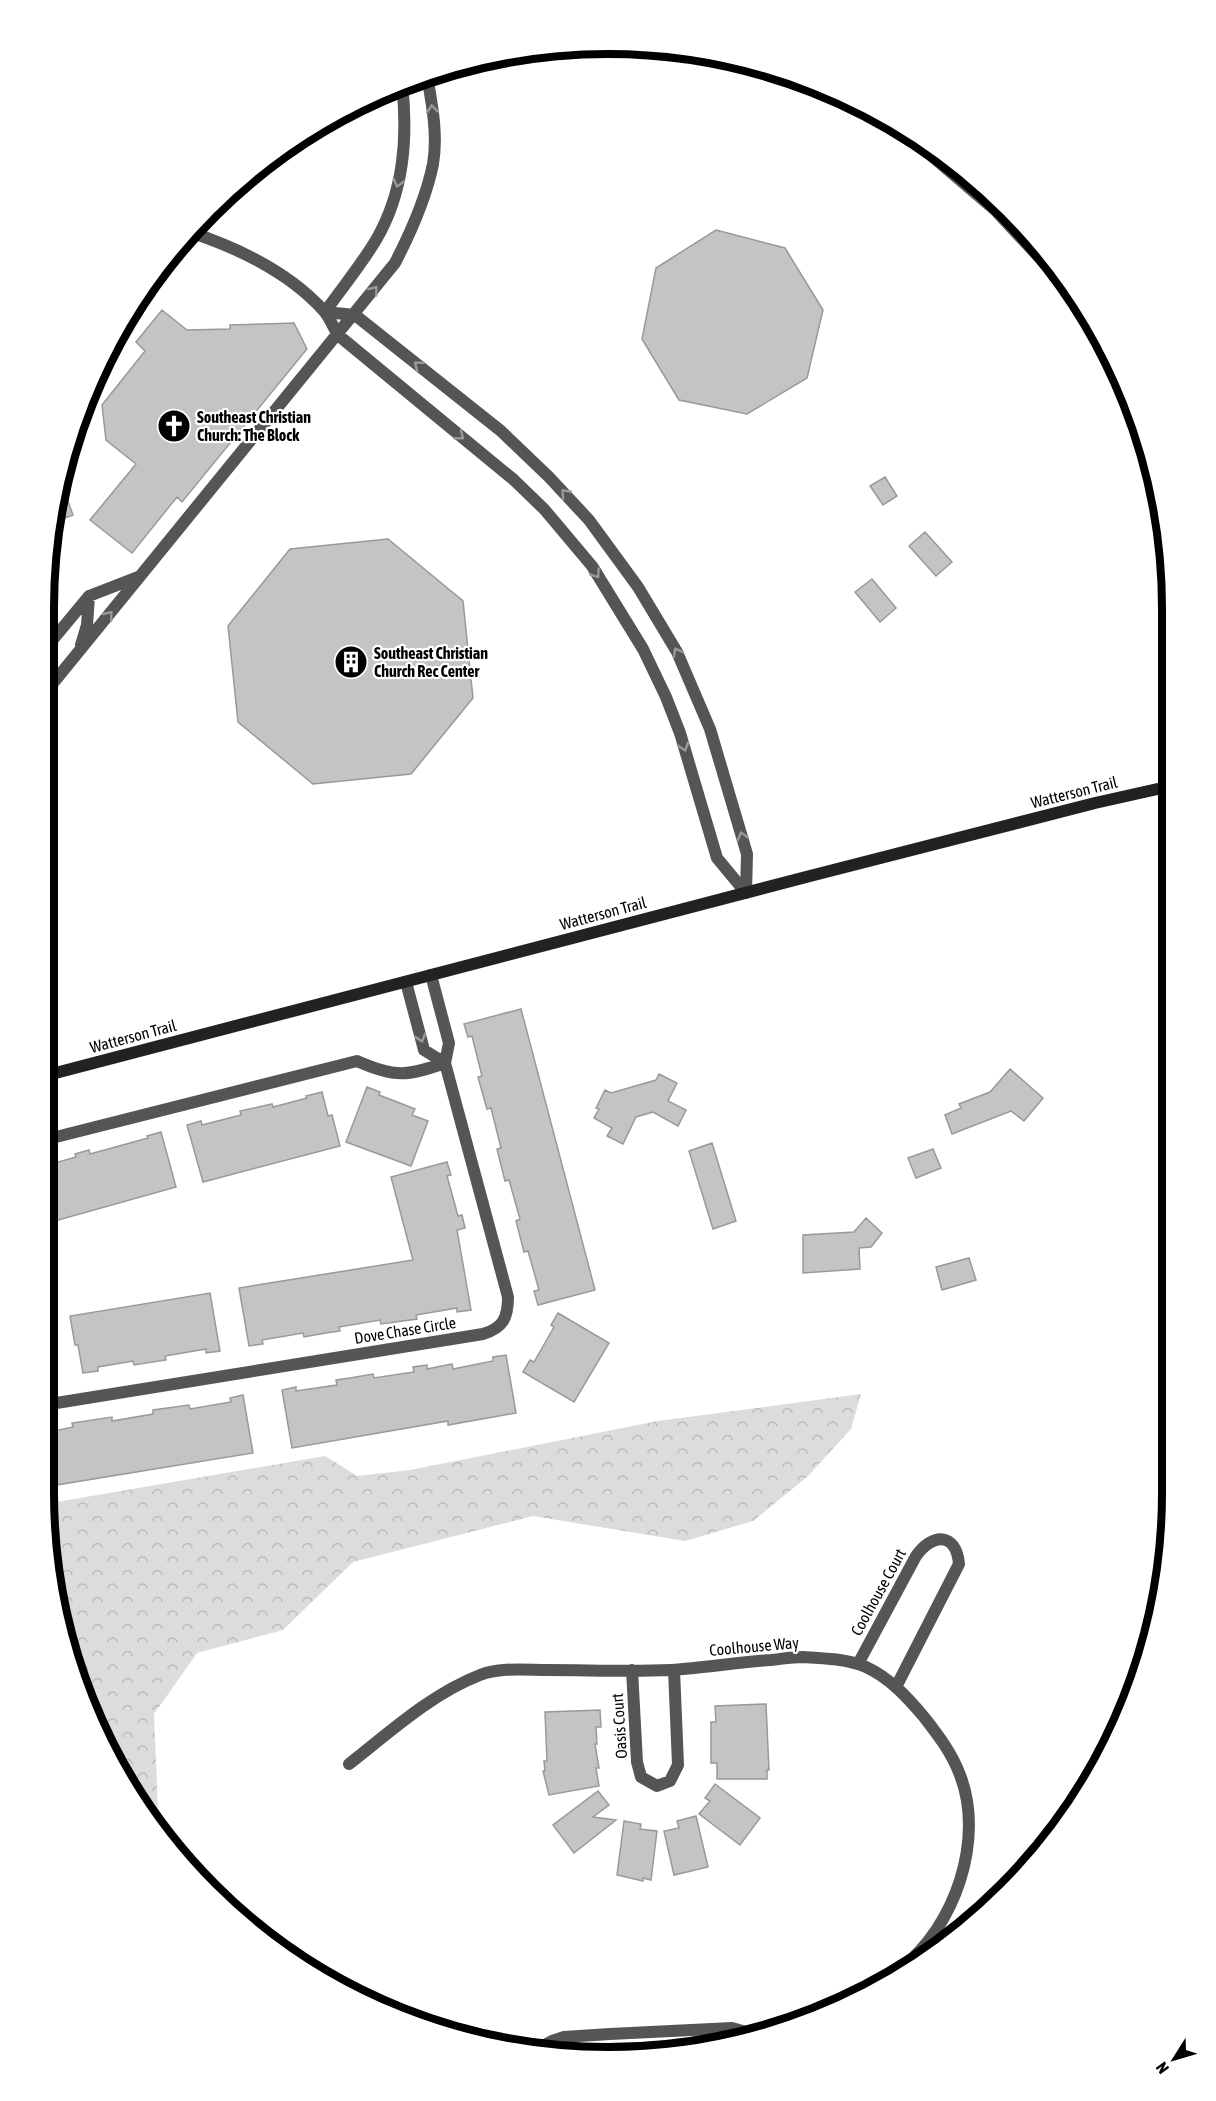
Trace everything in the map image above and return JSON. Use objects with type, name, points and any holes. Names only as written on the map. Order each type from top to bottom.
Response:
[{"type":"main road","name":"Watterson Trail","points":[[54,1073],[746,893],[1162,788]]},
{"type":"street","points":[[54,682],[355,315],[394,263],[412,228],[425,194],[433,162],[434,132],[428,84]]},
{"type":"street","points":[[325,312],[376,240],[391,209],[403,160],[405,116],[403,93]]},
{"type":"street","points":[[198,235],[242,252],[295,285],[325,312],[338,335],[514,480],[544,509],[592,566],[643,649],[680,733],[717,858],[746,893]]},
{"type":"street","points":[[325,312],[355,315],[501,431],[589,520],[638,587],[677,652],[710,729],[747,854],[746,893]]},
{"type":"street","points":[[54,638],[89,596],[141,576]]},
{"type":"street","points":[[77,655],[87,625],[89,596]]},
{"type":"street","name":"Dove Chase Circle","points":[[54,1403],[447,1340],[494,1331],[503,1323],[508,1312],[508,1297],[445,1063],[449,1043],[431,975]]},
{"type":"street","points":[[406,982],[424,1050],[445,1063]]},
{"type":"street","points":[[54,1137],[357,1061],[386,1073],[404,1074],[445,1063]]},
{"type":"street","name":"Coolhouse Court","points":[[858,1665],[916,1556],[924,1545],[933,1540],[944,1539],[952,1544],[958,1554],[959,1564],[896,1687]]},
{"type":"street","name":"Coolhouse Way","points":[[349,1764],[446,1690],[483,1673],[513,1670],[674,1670],[801,1657],[858,1665],[867,1668],[896,1687],[945,1743],[961,1776],[968,1810],[967,1845],[956,1895],[942,1921],[921,1951]]},
{"type":"street","name":"Oasis Court","points":[[632,1670],[637,1762],[641,1777],[657,1786],[670,1781],[678,1765],[674,1670]]},
{"type":"street","points":[[548,2043],[564,2037],[732,2028],[740,2030]]},
{"type":"green space","points":[[861,1394],[851,1429],[807,1477],[753,1521],[685,1541],[533,1516],[353,1562],[283,1630],[197,1653],[154,1714],[158,1817],[128,1770],[111,1738],[83,1671],[65,1601],[55,1529],[54,1502],[325,1456],[357,1476],[410,1470],[658,1421]]},
{"type":"building","points":[[716,230],[785,248],[823,310],[807,378],[747,414],[679,400],[642,339],[656,268]]},
{"type":"building","name":"Southeast Christian Church: The Block","points":[[162,310],[187,330],[230,329],[230,325],[294,323],[307,349],[182,502],[177,497],[132,553],[90,520],[136,464],[106,440],[102,405],[145,351],[136,342]]},
{"type":"building","points":[[885,477],[897,496],[883,505],[870,486]]},
{"type":"building","points":[[66,496],[73,515],[62,519]]},
{"type":"building","points":[[925,532],[952,562],[936,576],[909,546]]},
{"type":"building","name":"Southeast Christian Church Rec Center","points":[[388,539],[463,601],[473,698],[411,774],[313,784],[238,722],[228,626],[290,549]]},
{"type":"building","points":[[872,579],[896,608],[880,622],[855,592]]},
{"type":"building","points":[[521,1009],[595,1290],[538,1305],[534,1291],[539,1290],[528,1251],[524,1252],[516,1221],[520,1219],[509,1180],[505,1181],[497,1149],[501,1148],[491,1108],[487,1109],[478,1077],[482,1076],[472,1036],[468,1037],[464,1024]]},
{"type":"building","points":[[1010,1069],[1043,1098],[1024,1121],[1011,1111],[952,1134],[945,1115],[961,1108],[959,1104],[990,1092]]},
{"type":"building","points":[[659,1074],[677,1083],[668,1101],[686,1110],[678,1126],[653,1112],[636,1117],[623,1144],[607,1136],[612,1128],[594,1118],[605,1090],[611,1093],[656,1080]]},
{"type":"building","points":[[367,1087],[380,1092],[379,1095],[415,1109],[412,1115],[428,1121],[411,1166],[346,1142]]},
{"type":"building","points":[[322,1092],[328,1116],[332,1115],[340,1146],[203,1182],[187,1125],[201,1121],[202,1125],[241,1115],[240,1111],[272,1104],[273,1107]]},
{"type":"building","points":[[161,1132],[176,1187],[54,1221],[54,1163],[76,1157],[75,1154],[89,1150],[90,1154],[148,1138],[147,1136]]},
{"type":"building","points":[[712,1143],[736,1221],[713,1229],[689,1151]]},
{"type":"building","points":[[933,1149],[941,1168],[916,1178],[908,1158]]},
{"type":"building","points":[[447,1162],[451,1175],[447,1176],[458,1216],[462,1215],[465,1228],[457,1230],[471,1310],[457,1312],[457,1308],[416,1315],[417,1319],[381,1324],[380,1320],[339,1327],[340,1331],[304,1337],[303,1333],[262,1340],[263,1344],[249,1346],[239,1288],[413,1260],[391,1177]]},
{"type":"building","points":[[866,1218],[882,1233],[871,1247],[859,1248],[860,1269],[803,1273],[803,1235],[854,1232]]},
{"type":"building","points":[[969,1258],[976,1280],[942,1290],[936,1267]]},
{"type":"building","points":[[210,1293],[220,1351],[206,1353],[206,1349],[165,1356],[166,1360],[134,1365],[133,1361],[98,1367],[98,1371],[83,1373],[70,1316]]},
{"type":"building","points":[[558,1313],[609,1343],[574,1402],[523,1372],[530,1360],[534,1362],[554,1327],[551,1325]]},
{"type":"building","points":[[506,1355],[516,1413],[448,1425],[448,1421],[292,1448],[282,1390],[296,1387],[296,1391],[337,1385],[336,1380],[373,1374],[374,1378],[414,1372],[413,1367],[427,1365],[427,1369],[452,1364],[453,1369],[493,1361],[493,1357]]},
{"type":"building","points":[[243,1395],[253,1453],[54,1485],[54,1431],[73,1427],[72,1423],[112,1417],[112,1421],[153,1414],[153,1410],[189,1405],[190,1409],[231,1402],[230,1398]]},
{"type":"building","points":[[766,1704],[769,1770],[767,1770],[767,1779],[717,1779],[717,1763],[711,1763],[711,1722],[716,1722],[715,1706]]},
{"type":"building","points":[[600,1710],[601,1727],[596,1727],[597,1744],[595,1744],[599,1786],[549,1795],[543,1771],[545,1771],[544,1761],[547,1761],[545,1712]]},
{"type":"building","points":[[715,1784],[760,1818],[740,1845],[699,1814],[710,1801],[705,1798]]},
{"type":"building","points":[[598,1791],[609,1805],[593,1817],[616,1820],[574,1853],[553,1825]]},
{"type":"building","points":[[696,1816],[708,1867],[674,1875],[664,1831],[679,1828],[677,1821]]},
{"type":"building","points":[[624,1821],[641,1824],[640,1829],[657,1831],[651,1880],[643,1878],[643,1881],[617,1875]]},
{"type":"place","name":"Southeast Christian Church: The Block","points":[[174,426]]},
{"type":"place","name":"Southeast Christian Church Rec Center","points":[[351,662]]}]
